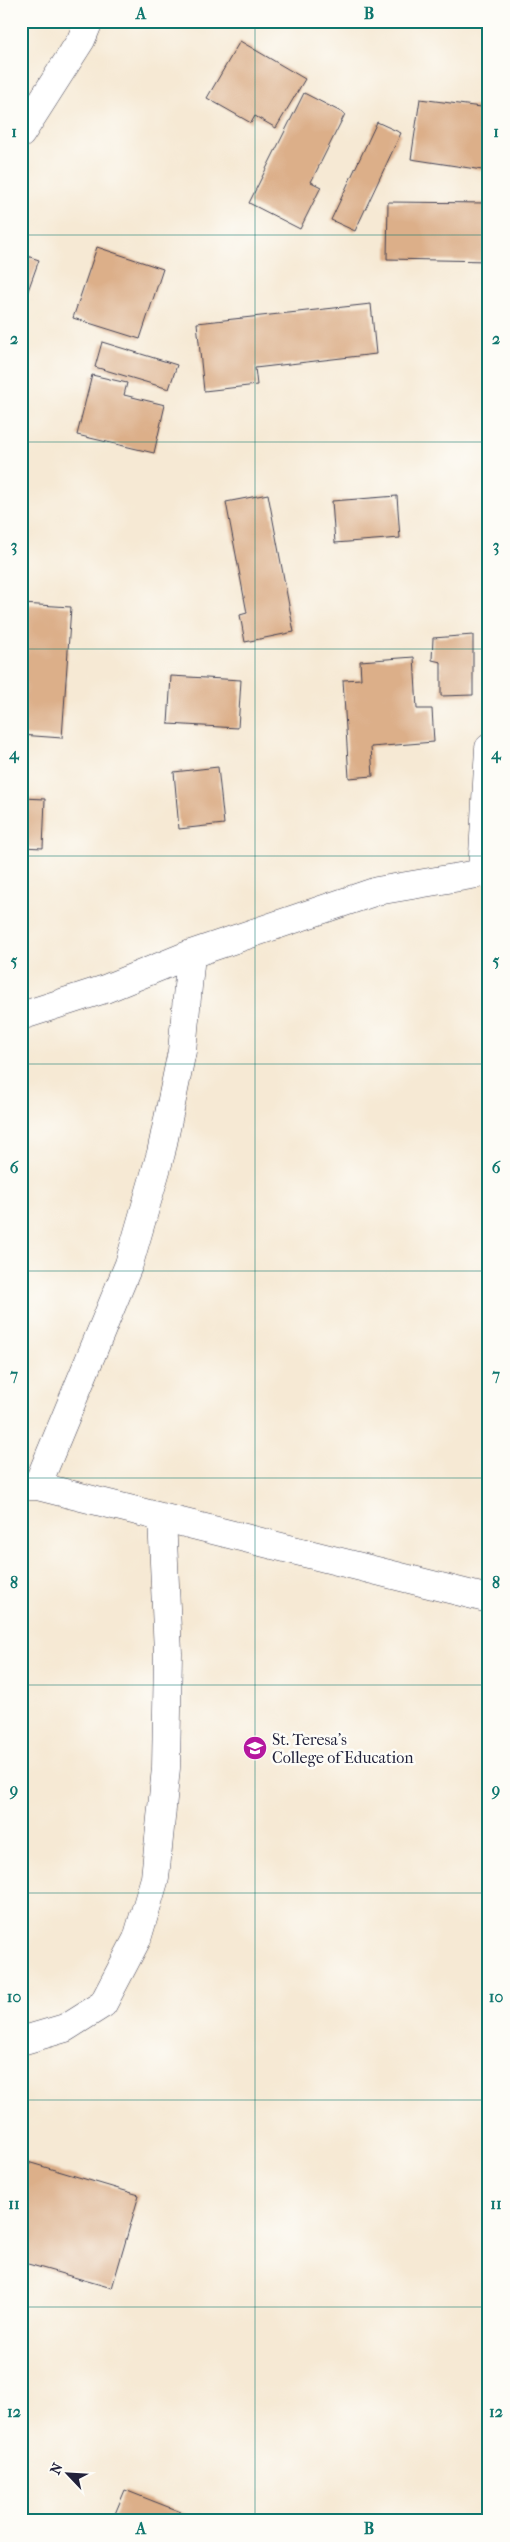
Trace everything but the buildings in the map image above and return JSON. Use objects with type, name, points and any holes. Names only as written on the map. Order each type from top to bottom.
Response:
[{"type":"street","points":[[21,134],[82,40],[89,21]]},
{"type":"street","points":[[21,1016],[105,989],[191,954],[378,891],[486,872],[489,748]]},
{"type":"street","points":[[191,954],[182,1051],[161,1153],[132,1254],[29,1486],[162,1517],[489,1599]]},
{"type":"street","points":[[21,2041],[65,2028],[103,2004],[137,1939],[155,1878],[166,1768],[168,1653],[162,1517]]},
{"type":"place","name":"St. Teresa's College of Education","points":[[255,1748]]}]
